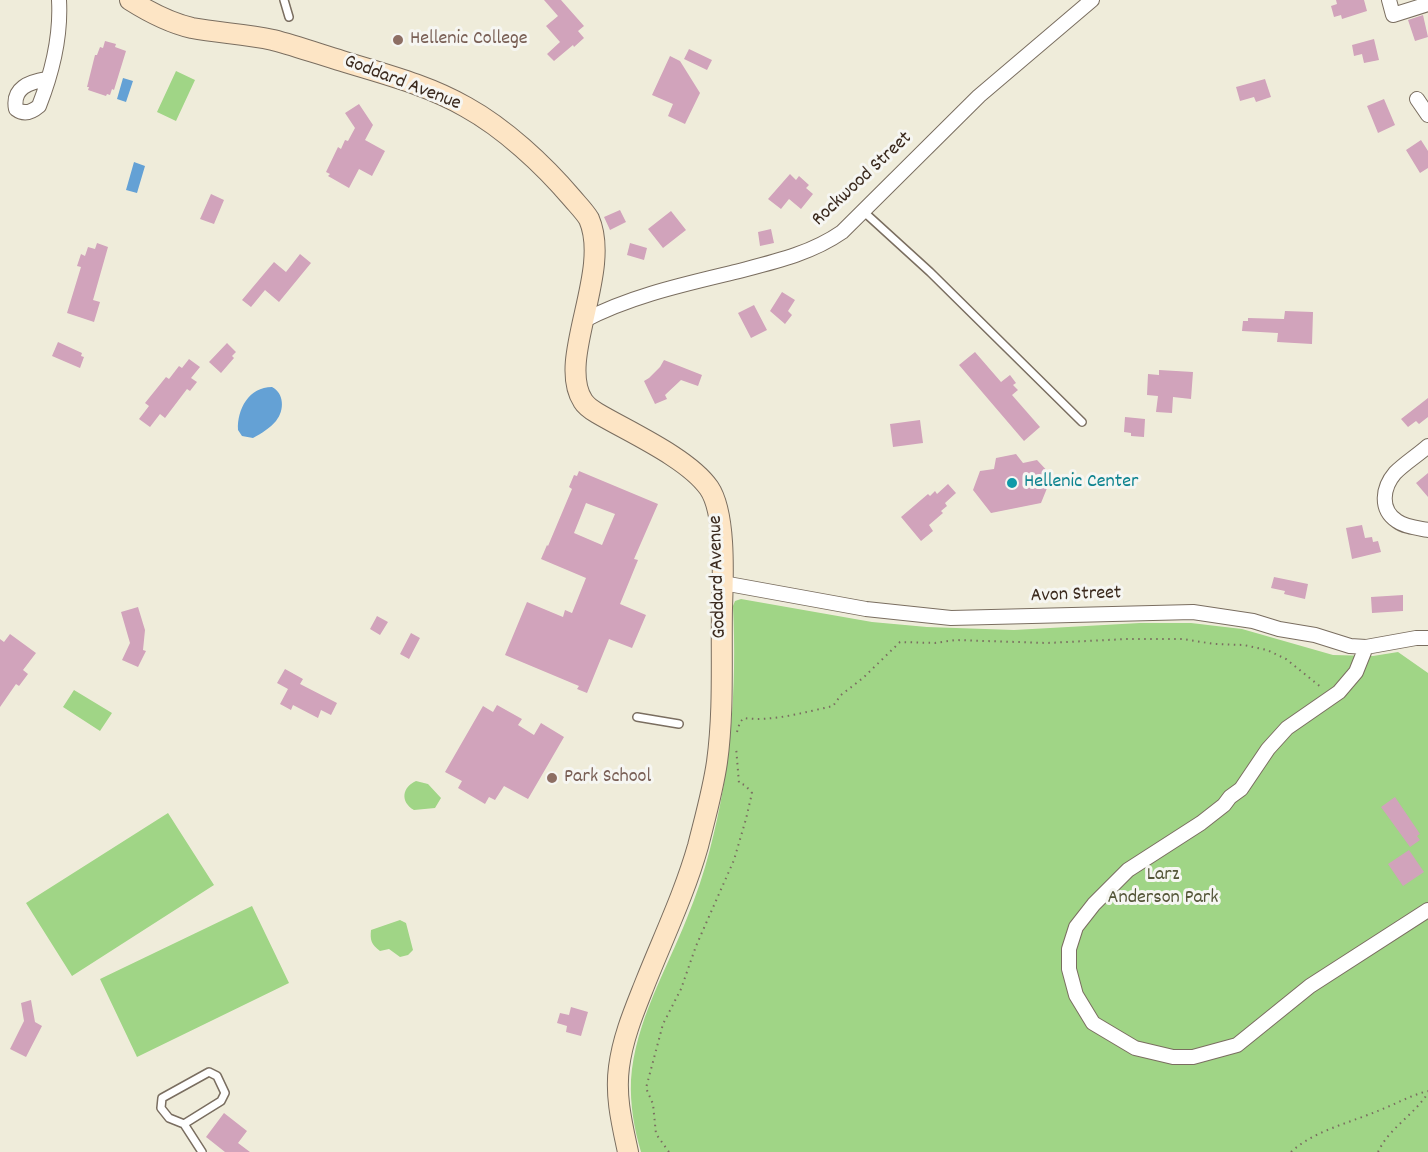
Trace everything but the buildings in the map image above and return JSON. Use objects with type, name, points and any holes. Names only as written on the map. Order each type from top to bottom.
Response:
[{"type":"main road","name":"Goddard Avenue","points":[[130,0],[175,23],[193,28],[273,40],[418,85],[459,103],[488,121],[534,158],[589,219],[595,268],[577,355],[576,386],[584,403],[597,413],[687,465],[710,489],[717,507],[720,526],[723,583],[721,714],[717,762],[687,880],[627,1029],[619,1067],[618,1090],[619,1113],[628,1152]]},
{"type":"street","points":[[47,79],[59,25],[59,0]]},
{"type":"street","name":"Rockwood Street","points":[[583,321],[609,307],[771,264],[825,243],[842,232],[978,96],[1092,0]]},
{"type":"street","points":[[1389,0],[1393,15],[1428,4]]},
{"type":"street","points":[[1417,99],[1428,115]]},
{"type":"street","points":[[1428,446],[1395,473],[1385,488],[1384,501],[1388,512],[1397,521],[1413,528],[1428,530]]},
{"type":"street","name":"Avon Street","points":[[723,583],[866,609],[951,618],[1193,612],[1252,621],[1366,648],[1416,638],[1428,638]]},
{"type":"street","points":[[1366,648],[1356,672],[1339,692],[1287,728],[1268,749],[1241,789],[1224,805],[1201,823],[1128,870],[1094,903],[1076,927],[1069,949],[1069,969],[1076,995],[1093,1023],[1135,1048],[1173,1057],[1202,1055],[1237,1045],[1310,986],[1428,910]]},
{"type":"lane","points":[[284,0],[289,17]]},
{"type":"lane","points":[[863,211],[930,272],[1082,422]]},
{"type":"lane","points":[[637,717],[679,723]]},
{"type":"lane","points":[[184,1124],[221,1101],[225,1093],[217,1076],[209,1071],[162,1098],[161,1108],[169,1118],[184,1124],[202,1152]]},
{"type":"path","points":[[669,1152],[656,1134],[652,1104],[646,1088],[663,1024],[681,989],[696,946],[734,860],[746,819],[752,793],[746,785],[739,783],[735,738],[740,722],[744,718],[756,720],[833,706],[841,695],[863,678],[900,642],[935,643],[955,640],[1047,643],[1183,639],[1214,644],[1244,645],[1267,650],[1286,659],[1320,685],[1329,698]]},
{"type":"path","points":[[1291,1152],[1306,1139],[1318,1133],[1348,1123],[1416,1094],[1428,1092]]},
{"type":"path","points":[[1378,1152],[1385,1139],[1422,1102],[1428,1092]]},
{"type":"green space","points":[[176,71],[195,80],[176,121],[157,112]]},
{"type":"green space","name":"Larz Anderson Park","points":[[741,599],[872,622],[927,627],[1014,630],[1140,623],[1191,623],[1242,629],[1333,655],[1373,656],[1398,652],[1428,673],[1428,1152],[641,1152],[634,1125],[631,1098],[634,1059],[645,1017],[697,893],[708,858],[728,759],[733,698],[733,606],[735,601]]},
{"type":"green space","points":[[74,690],[112,713],[100,731],[63,707]]},
{"type":"green space","points":[[416,781],[428,784],[441,798],[435,808],[414,810],[406,803],[404,795],[408,787]]},
{"type":"green space","points":[[168,813],[214,885],[72,976],[26,903]]},
{"type":"green space","points":[[252,906],[289,983],[137,1057],[100,979]]},
{"type":"green space","points":[[400,920],[406,923],[413,950],[408,955],[400,957],[389,949],[380,951],[372,942],[371,930]]},
{"type":"water","points":[[123,78],[133,81],[126,102],[117,99]]},
{"type":"water","points":[[134,162],[145,166],[137,193],[126,190]]},
{"type":"water","points":[[272,387],[281,397],[282,407],[279,417],[269,428],[253,438],[242,436],[238,430],[238,422],[242,407],[257,391]]},
{"type":"place","name":"Hellenic College","points":[[398,40]]},
{"type":"place","name":"Hellenic Center","points":[[1012,483]]},
{"type":"place","name":"Park School","points":[[552,778]]}]
